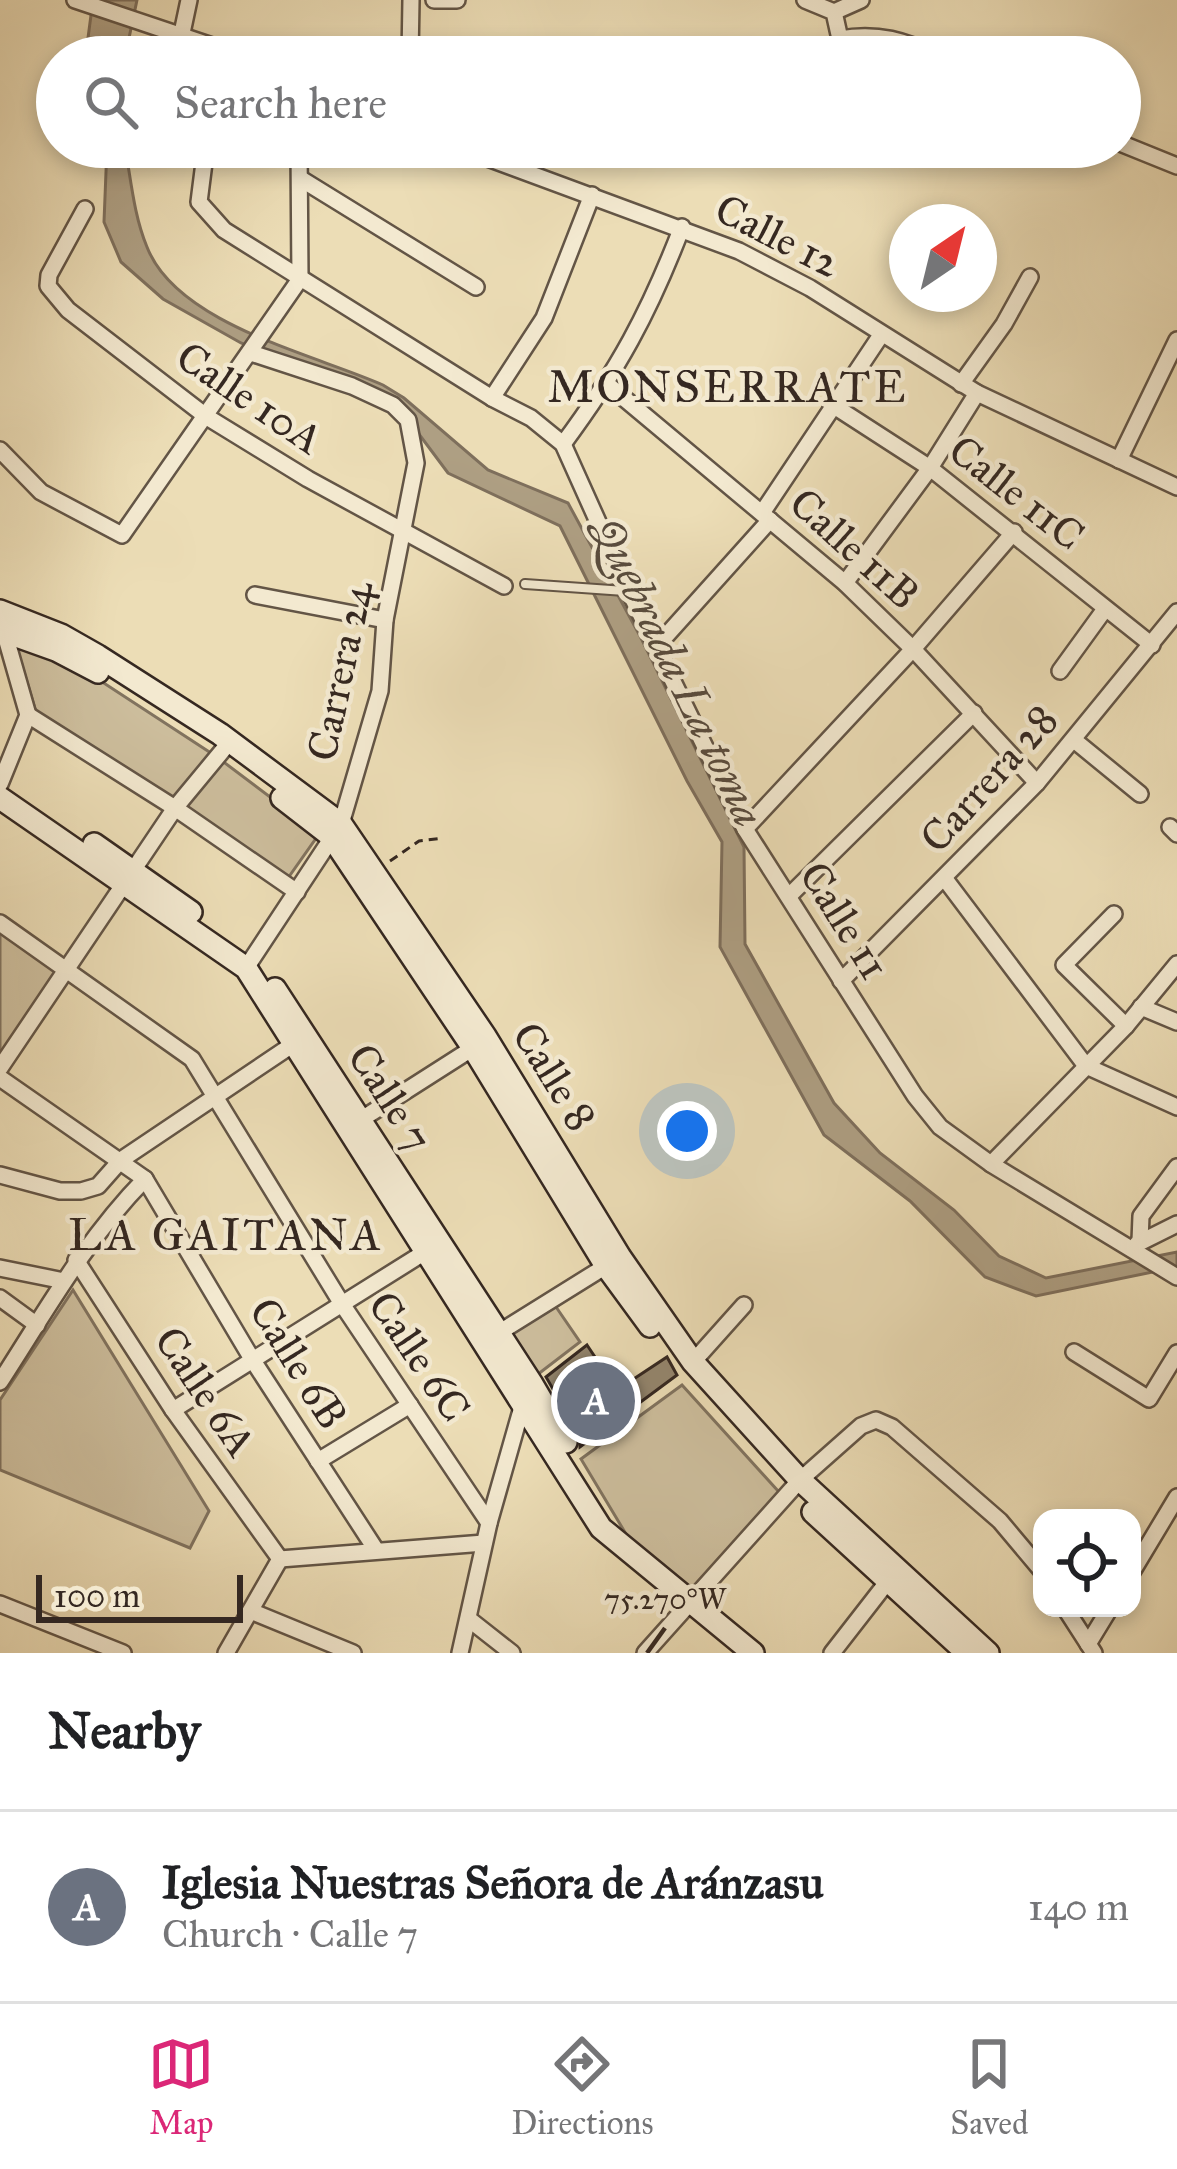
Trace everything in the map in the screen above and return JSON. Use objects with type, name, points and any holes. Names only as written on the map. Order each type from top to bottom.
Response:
[{"type":"main road","name":"Calle 8","points":[[2,624],[61,635],[98,656],[220,734],[336,830],[374,872],[485,1036],[620,1257],[692,1362],[795,1485],[988,1653]]},
{"type":"main road","name":"Calle 8","points":[[2,624],[89,667],[223,750],[336,830],[606,1266],[686,1373],[888,1581],[967,1653]]},
{"type":"main road","name":"Calle 7","points":[[0,784],[250,963],[527,1393],[601,1528],[753,1653]]},
{"type":"main road","name":"Calle 7","points":[[0,798],[131,878]]},
{"type":"main road","name":"Calle 7","points":[[250,963],[292,1046],[352,1125],[425,1252],[492,1337]]},
{"type":"street","points":[[182,33],[189,0]]},
{"type":"street","points":[[410,36],[411,0]]},
{"type":"street","points":[[434,0],[458,0]]},
{"type":"street","points":[[805,0],[833,13],[861,0]]},
{"type":"street","points":[[79,2],[143,26],[188,36]]},
{"type":"street","points":[[833,13],[839,36]]},
{"type":"street","points":[[1141,151],[1177,166]]},
{"type":"street","points":[[204,168],[200,202],[224,230],[531,418],[563,444],[607,384],[652,305],[682,227]]},
{"type":"street","points":[[0,450],[40,492],[122,535],[300,279],[300,168]]},
{"type":"street","name":"Calle 12","points":[[517,168],[739,250],[810,288],[977,393],[1177,487]]},
{"type":"street","points":[[301,179],[476,286]]},
{"type":"street","points":[[492,398],[544,318],[592,195]]},
{"type":"street","name":"Calle 10A","points":[[85,209],[49,275],[48,286],[68,310],[206,417],[505,586]]},
{"type":"street","points":[[961,384],[1004,324],[1030,277]]},
{"type":"street","points":[[656,647],[766,516],[832,404],[881,335]]},
{"type":"street","points":[[1119,460],[1177,340]]},
{"type":"street","name":"Carrera 24","points":[[250,963],[336,830],[380,691],[385,620],[416,463],[408,420],[393,405],[251,352]]},
{"type":"street","name":"Calle 11B","points":[[607,384],[845,583],[1037,783]]},
{"type":"street","points":[[845,583],[930,467],[977,393]]},
{"type":"street","name":"Calle 11C","points":[[832,404],[930,467],[1152,645]]},
{"type":"street","name":"Calle 11","points":[[563,444],[745,829],[915,1096],[940,1127],[991,1164],[1172,1274]]},
{"type":"street","points":[[745,829],[913,649],[1014,532]]},
{"type":"street","points":[[255,595],[385,620]]},
{"type":"street","points":[[1060,670],[1106,609]]},
{"type":"street","name":"Carrera 28","points":[[841,982],[1037,783],[1177,612]]},
{"type":"street","points":[[0,784],[28,715],[2,624]]},
{"type":"street","points":[[789,896],[974,713]]},
{"type":"street","points":[[28,715],[296,892]]},
{"type":"street","points":[[1074,740],[1140,794]]},
{"type":"street","points":[[0,1068],[175,808],[223,750]]},
{"type":"street","points":[[945,878],[1086,1066],[1177,1107]]},
{"type":"street","points":[[1114,914],[1064,965],[1126,1026]]},
{"type":"street","name":"Calle 6C","points":[[0,923],[192,1059],[342,1304],[489,1523]]},
{"type":"street","points":[[991,1164],[1126,1026],[1177,964]]},
{"type":"street","points":[[1141,1007],[1177,1022]]},
{"type":"street","points":[[0,1175],[60,1191],[98,1186],[121,1160],[292,1046]]},
{"type":"street","points":[[352,1125],[473,1048]]},
{"type":"street","name":"Calle 6B","points":[[0,1078],[145,1179],[252,1359],[376,1550]]},
{"type":"street","points":[[1135,1248],[1141,1216],[1177,1167]]},
{"type":"street","points":[[0,1382],[76,1260],[145,1179]]},
{"type":"street","points":[[1135,1248],[1177,1224]]},
{"type":"street","points":[[173,1410],[425,1252]]},
{"type":"street","name":"Calle 6A","points":[[76,1260],[173,1410],[280,1559]]},
{"type":"street","points":[[492,1337],[606,1266]]},
{"type":"street","points":[[0,1268],[64,1281]]},
{"type":"street","points":[[0,1298],[37,1325]]},
{"type":"street","points":[[692,1362],[744,1305]]},
{"type":"street","points":[[1074,1352],[1149,1399],[1177,1353]]},
{"type":"street","points":[[460,1653],[489,1523],[527,1393]]},
{"type":"street","points":[[318,1461],[410,1405]]},
{"type":"street","points":[[645,1653],[795,1485],[861,1426],[876,1420],[892,1427],[1000,1521],[1033,1560]]},
{"type":"street","points":[[1141,1557],[1177,1497]]},
{"type":"street","points":[[226,1653],[280,1559],[484,1543]]},
{"type":"street","points":[[832,1653],[888,1581]]},
{"type":"street","points":[[0,1604],[123,1653]]},
{"type":"street","points":[[253,1612],[353,1653]]},
{"type":"street","points":[[1071,1617],[1091,1649]]},
{"type":"street","points":[[1091,1649],[1106,1617]]},
{"type":"street","points":[[470,1620],[512,1653]]},
{"type":"lane","points":[[525,584],[629,591]]},
{"type":"path","points":[[374,872],[419,841],[443,838]]},
{"type":"shaded area","points":[[93,0],[137,0],[129,36],[88,36]]},
{"type":"shaded area","points":[[106,168],[129,168],[147,247],[163,274],[187,297],[250,333],[383,385],[488,470],[568,503],[744,847],[745,944],[834,1103],[880,1153],[954,1210],[999,1256],[1046,1278],[1177,1252],[1177,1267],[1036,1296],[985,1277],[910,1201],[824,1135],[720,947],[722,842],[560,526],[448,473],[398,406],[241,343],[163,299],[121,262],[104,222]]},
{"type":"shaded area","points":[[16,645],[87,672],[217,757],[319,834],[288,878],[36,712]]},
{"type":"shaded area","points":[[0,928],[64,972],[0,1063]]},
{"type":"shaded area","points":[[73,1290],[209,1511],[190,1548],[0,1470],[0,1400]]},
{"type":"shaded area","points":[[554,1304],[580,1342],[533,1378],[505,1334]]},
{"type":"shaded area","points":[[682,1385],[779,1492],[690,1591],[626,1534],[581,1459]]},
{"type":"building","points":[[587,1345],[617,1390],[667,1357],[677,1375],[580,1447],[579,1434],[546,1377]]},
{"type":"place","name":"Iglesia Nuestras Señora de Aránzasu","points":[[596,1401]]},
{"type":"district","name":"MONSERRATE","points":[[728,386]]},
{"type":"district","name":"LA GAITANA","points":[[226,1234]]},
{"type":"water label","name":"Quebrada La toma","points":[[679,671]]}]
